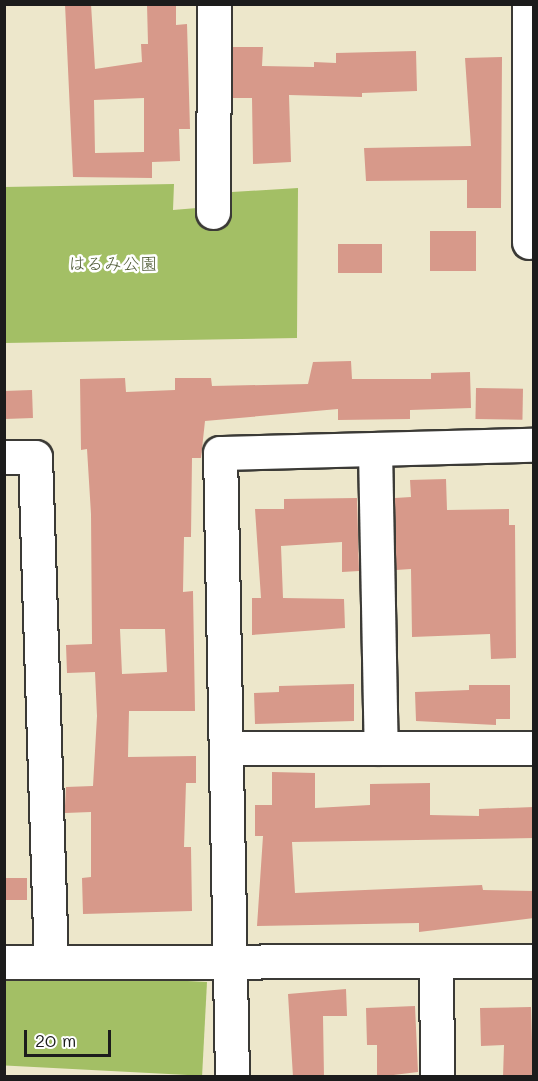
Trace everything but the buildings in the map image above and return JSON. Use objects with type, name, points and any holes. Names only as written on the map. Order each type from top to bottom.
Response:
[{"type":"street","points":[[213,212],[214,4]]},
{"type":"street","points":[[529,4],[529,242]]},
{"type":"street","points":[[232,1077],[228,748],[220,453],[534,445]]},
{"type":"street","points":[[375,449],[381,748]]},
{"type":"street","points":[[4,457],[35,457],[51,962]]},
{"type":"street","points":[[228,748],[534,748]]},
{"type":"street","points":[[436,961],[436,1077]]},
{"type":"street","points":[[4,962],[534,961]]},
{"type":"green space","name":"はるみ公園","points":[[174,184],[173,210],[197,208],[216,193],[298,188],[297,338],[5,343],[4,187]]},
{"type":"green space","points":[[5,971],[207,982],[202,1076],[4,1065]]}]
